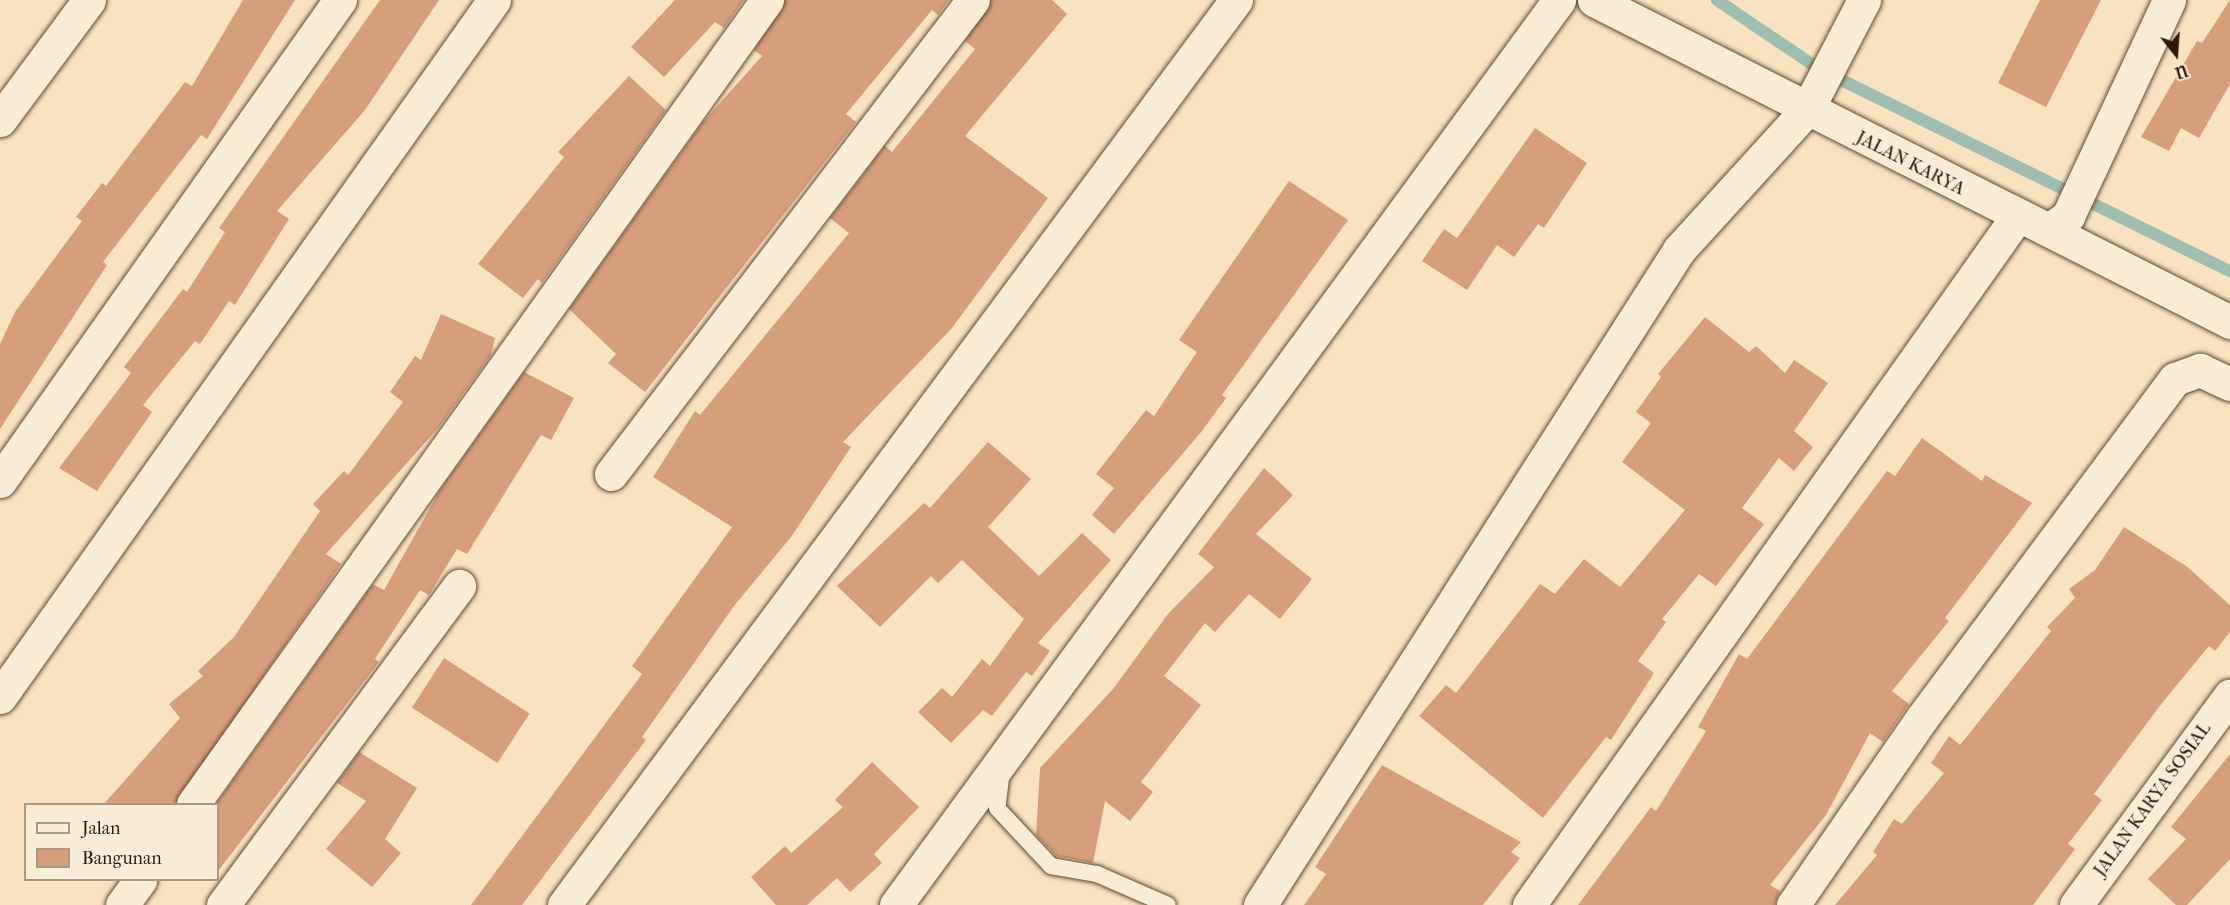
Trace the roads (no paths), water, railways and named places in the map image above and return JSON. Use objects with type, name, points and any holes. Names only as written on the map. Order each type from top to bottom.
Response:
[{"type":"street","points":[[0,120],[88,0]]},
{"type":"street","points":[[0,481],[340,0]]},
{"type":"street","points":[[0,697],[494,0]]},
{"type":"street","points":[[194,803],[767,0]]},
{"type":"street","points":[[611,474],[973,0]]},
{"type":"street","points":[[564,905],[1236,0]]},
{"type":"street","points":[[896,905],[1559,0]]},
{"type":"street","name":"JALAN KARYA","points":[[1594,0],[1814,98],[2016,218],[2059,223],[2230,322]]},
{"type":"street","points":[[1260,905],[1679,250],[1814,98],[1863,0]]},
{"type":"street","points":[[2059,223],[2090,171],[2169,0]]},
{"type":"street","points":[[1529,905],[2016,218]]},
{"type":"street","points":[[1793,905],[1922,718],[2175,379],[2200,370],[2230,384]]},
{"type":"street","points":[[223,905],[459,586]]},
{"type":"street","name":"JALAN KARYA SOSIAL","points":[[2076,905],[2230,695]]},
{"type":"street","points":[[122,905],[139,881]]},
{"type":"lane","points":[[1004,758],[997,808],[1052,866],[1097,874],[1168,905]]},
{"type":"waterway","points":[[1717,0],[1819,69],[2230,271]]}]
